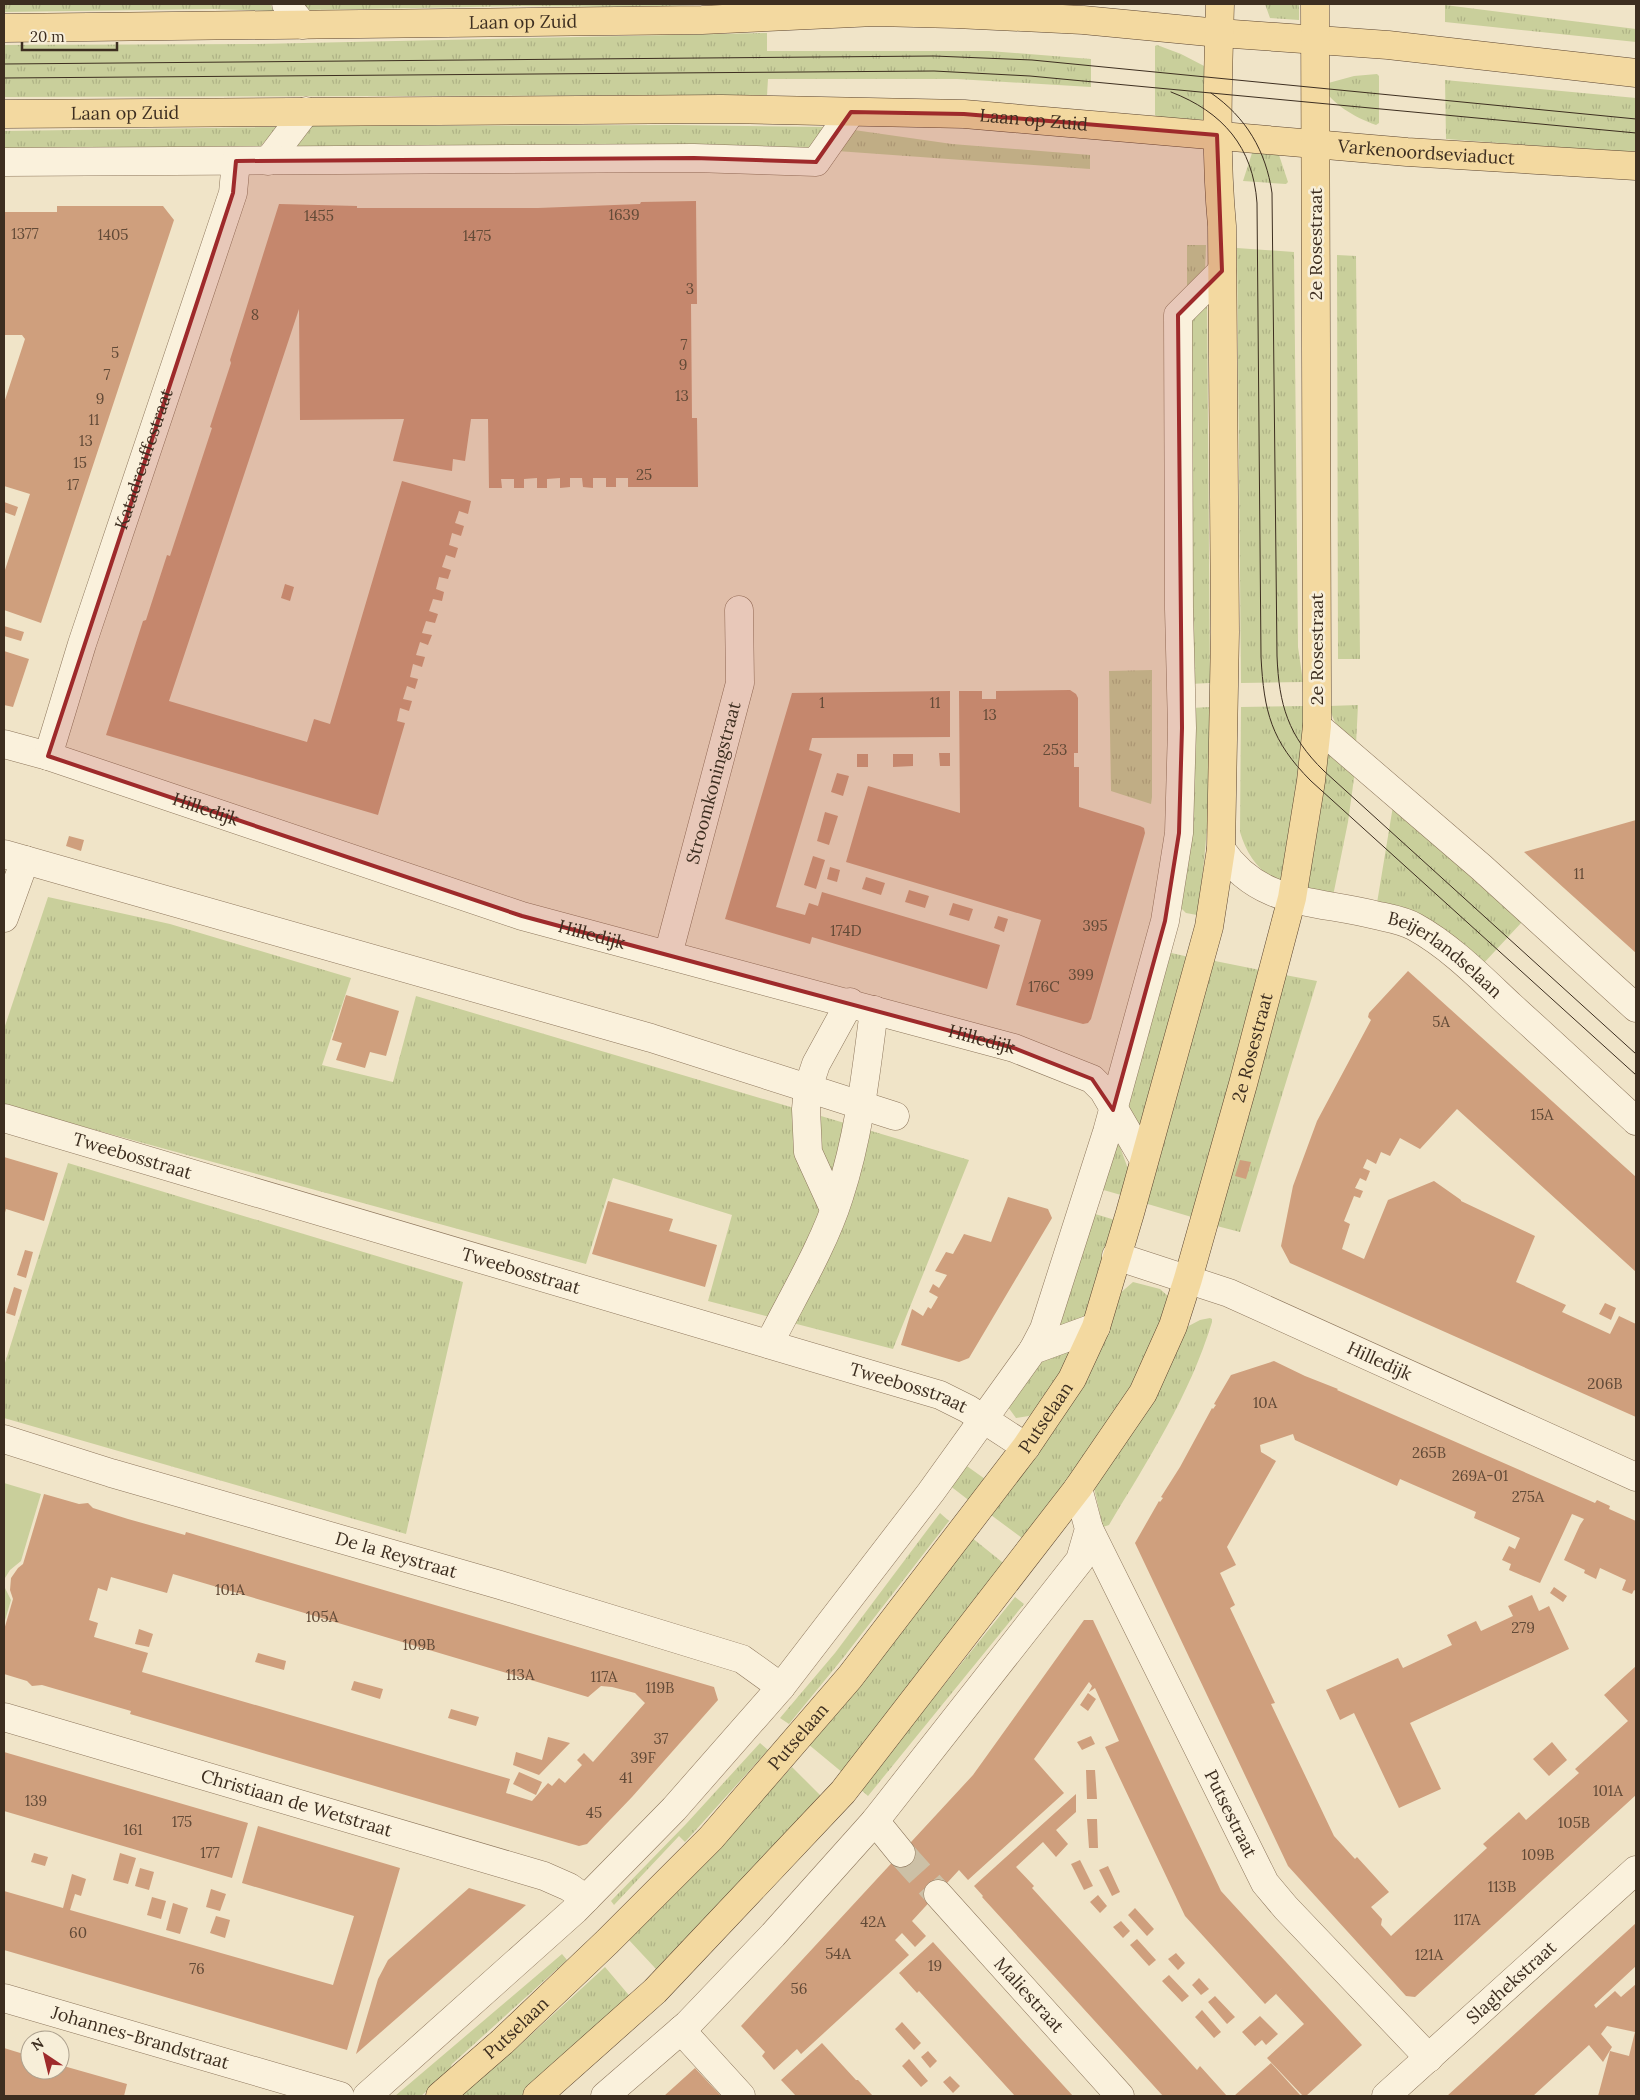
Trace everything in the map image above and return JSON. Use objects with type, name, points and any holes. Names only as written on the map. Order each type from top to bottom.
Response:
[{"type":"main road","points":[[1116,1256],[1209,927],[1221,849],[1225,632],[1222,271],[1217,135],[1220,4]]},
{"type":"main road","name":"2e Rosestraat","points":[[1188,1279],[1243,1084],[1292,898],[1311,781],[1317,726],[1315,4]]},
{"type":"main road","name":"Laan op Zuid","points":[[4,28],[702,20],[875,12],[1036,11],[1220,33]]},
{"type":"main road","points":[[1220,33],[1428,49],[1636,73]]},
{"type":"main road","name":"Laan op Zuid","points":[[4,114],[722,109],[964,114],[1217,135]]},
{"type":"main road","name":"Varkenoordseviaduct","points":[[1217,135],[1407,152],[1636,166]]},
{"type":"main road","name":"Putselaan","points":[[440,2096],[523,2022],[607,1942],[711,1838],[850,1677],[1026,1447],[1072,1379],[1096,1327],[1116,1256]]},
{"type":"main road","points":[[537,2096],[655,1991],[843,1792],[1078,1488],[1143,1393],[1173,1326],[1188,1279]]},
{"type":"street","points":[[286,4],[302,25]]},
{"type":"street","points":[[268,161],[306,111]]},
{"type":"street","points":[[4,162],[694,158],[816,162],[851,112]]},
{"type":"street","name":"Katadreuffestraat","points":[[48,756],[82,644],[233,194],[236,161]]},
{"type":"street","points":[[367,2096],[503,1977],[586,1899],[674,1809],[781,1686],[984,1420],[1033,1350],[1044,1329],[1113,1110],[1165,921],[1179,833],[1182,728],[1179,609],[1178,314],[1222,271]]},
{"type":"street","name":"Stroomkoningstraat","points":[[668,955],[740,682],[739,610]]},
{"type":"street","points":[[1317,726],[1481,867],[1636,1008]]},
{"type":"street","name":"Hilledijk","points":[[4,744],[48,756],[522,916],[1014,1048],[1092,1079],[1103,1090],[1144,1160]]},
{"type":"street","name":"Beijerlandselaan","points":[[1221,849],[1232,865],[1250,881],[1292,898],[1340,906],[1414,926],[1460,958],[1636,1121]]},
{"type":"street","points":[[4,918],[14,857],[651,1038],[895,1116]]},
{"type":"street","points":[[834,1209],[808,1152],[806,1109],[808,1088],[816,1064],[862,1006]]},
{"type":"street","points":[[770,1344],[824,1234],[839,1197],[862,1105],[862,1006]]},
{"type":"street","name":"Tweebosstraat","points":[[4,1118],[940,1395],[1026,1447]]},
{"type":"street","name":"Hilledijk","points":[[1116,1256],[1229,1293],[1636,1477]]},
{"type":"street","points":[[1033,1350],[1096,1327]]},
{"type":"street","name":"De la Reystraat","points":[[4,1439],[111,1473],[500,1585],[742,1659],[781,1686]]},
{"type":"street","points":[[605,2096],[686,2036],[875,1820],[1080,1560],[1089,1529],[1078,1488]]},
{"type":"street","name":"Putsestraat","points":[[1089,1529],[1265,1883],[1292,1915],[1429,2058]]},
{"type":"street","name":"Christiaan de Wetstraat","points":[[4,1717],[544,1876],[569,1887],[586,1899]]},
{"type":"street","points":[[875,1820],[901,1853]]},
{"type":"street","name":"Slaghekstraat","points":[[1386,2096],[1636,1870]]},
{"type":"street","name":"Maliestraat","points":[[938,1894],[1120,2096]]},
{"type":"street","name":"Johannes-Brandstraat","points":[[4,1998],[282,2086],[340,2096]]},
{"type":"street","points":[[686,2036],[741,2096]]},
{"type":"highlighted area","points":[[851,112],[964,114],[1217,135],[1222,271],[1178,315],[1182,728],[1179,833],[1165,921],[1113,1110],[1092,1079],[1014,1048],[522,916],[48,756],[233,193],[236,161],[694,158],[816,162]]},
{"type":"green space","points":[[4,4],[270,4],[274,11],[213,9],[4,12]]},
{"type":"green space","points":[[303,4],[727,4],[632,7],[518,6],[308,10]]},
{"type":"green space","points":[[1265,4],[1299,4],[1299,20],[1270,18]]},
{"type":"green space","points":[[1445,5],[1636,29],[1636,42],[1445,22]]},
{"type":"green space","points":[[767,33],[767,51],[989,51],[1091,59],[1091,87],[957,79],[768,79],[767,95],[4,97],[4,45],[258,44]]},
{"type":"green space","points":[[1157,45],[1181,54],[1208,68],[1206,120],[1157,117],[1155,115],[1155,46]]},
{"type":"green space","points":[[1377,74],[1379,76],[1379,123],[1376,125],[1345,110],[1332,99],[1321,85],[1354,76]]},
{"type":"green space","points":[[1445,80],[1636,98],[1636,151],[1607,151],[1446,139]]},
{"type":"green space","points":[[675,125],[825,127],[809,150],[289,152],[311,126]]},
{"type":"green space","points":[[278,127],[255,152],[4,153],[4,131]]},
{"type":"green space","points":[[854,130],[952,144],[1090,155],[1090,169],[837,151]]},
{"type":"green space","points":[[1252,153],[1279,155],[1288,182],[1286,184],[1243,181]]},
{"type":"green space","points":[[1187,245],[1206,245],[1205,270],[1187,288]]},
{"type":"green space","points":[[1237,248],[1294,252],[1298,647],[1303,682],[1241,683]]},
{"type":"green space","points":[[1337,255],[1356,256],[1360,659],[1338,659]]},
{"type":"green space","points":[[1207,297],[1210,683],[1190,684],[1190,315]]},
{"type":"green space","points":[[1152,670],[1151,804],[1111,791],[1109,671]]},
{"type":"green space","points":[[1358,705],[1356,745],[1339,728],[1329,706]]},
{"type":"green space","points":[[1305,706],[1304,732],[1285,885],[1269,876],[1256,864],[1240,832],[1241,707]]},
{"type":"green space","points":[[1210,707],[1208,811],[1197,915],[1186,913],[1179,906],[1191,708]]},
{"type":"green space","points":[[1323,746],[1355,771],[1348,822],[1333,896],[1306,890]]},
{"type":"green space","points":[[1393,806],[1522,922],[1482,965],[1377,903]]},
{"type":"green space","points":[[48,897],[170,924],[351,978],[322,1065],[393,1082],[416,996],[969,1160],[893,1349],[708,1301],[732,1215],[613,1178],[586,1264],[4,1105],[4,1029]]},
{"type":"green space","points":[[1167,952],[1189,957],[1138,1137],[1126,1107]]},
{"type":"green space","points":[[1210,960],[1265,971],[1195,1218],[1141,1202]]},
{"type":"green space","points":[[1285,975],[1317,981],[1240,1232],[1213,1225]]},
{"type":"green space","points":[[1116,1136],[1127,1166],[1130,1168],[1121,1195],[1100,1189]]},
{"type":"green space","points":[[68,1163],[463,1282],[406,1534],[4,1418],[4,1366]]},
{"type":"green space","points":[[1092,1213],[1115,1220],[1086,1319],[1057,1332]]},
{"type":"green space","points":[[1133,1282],[1160,1289],[1169,1297],[1170,1303],[1132,1394],[1026,1541],[987,1512],[1118,1295]]},
{"type":"green space","points":[[1210,1318],[1212,1322],[1203,1349],[1180,1401],[1109,1525],[1103,1527],[1094,1488],[1181,1330],[1200,1320]]},
{"type":"green space","points":[[1075,1345],[1041,1408],[1029,1416],[1016,1418],[1008,1407],[1040,1359]]},
{"type":"green space","points":[[964,1464],[985,1479],[971,1502],[949,1485]]},
{"type":"green space","points":[[4,1483],[41,1494],[21,1561],[10,1570],[5,1578],[5,1588],[11,1600],[4,1624]]},
{"type":"green space","points":[[940,1513],[949,1521],[843,1658],[789,1724],[780,1718],[835,1653]]},
{"type":"green space","points":[[971,1537],[1007,1566],[843,1773],[808,1744]]},
{"type":"green space","points":[[1015,1597],[1024,1604],[868,1796],[860,1789]]},
{"type":"green space","points":[[760,1743],[768,1750],[685,1842],[679,1836],[614,1905],[611,1901],[686,1824]]},
{"type":"green space","points":[[792,1767],[822,1797],[656,1969],[628,1939],[698,1868]]},
{"type":"green space","points":[[562,1954],[567,1960],[452,2064],[453,2069],[421,2096],[395,2096]]},
{"type":"green space","points":[[605,1967],[633,2000],[523,2096],[458,2096],[521,2044]]},
{"type":"building","points":[[696,201],[697,304],[691,304],[692,418],[697,418],[698,487],[628,487],[628,478],[616,478],[616,487],[606,487],[606,478],[593,478],[593,488],[583,487],[582,478],[570,478],[570,487],[560,488],[560,478],[547,479],[547,488],[537,488],[537,478],[524,479],[524,488],[514,488],[514,479],[501,479],[502,488],[489,488],[488,419],[471,419],[465,461],[453,459],[452,471],[393,461],[404,419],[300,420],[299,309],[169,701],[307,742],[314,719],[330,724],[402,481],[471,501],[468,514],[459,511],[455,523],[464,526],[461,536],[452,533],[449,545],[458,548],[455,558],[446,555],[442,567],[451,570],[448,579],[439,577],[436,589],[444,592],[442,601],[433,599],[429,611],[438,614],[435,623],[426,621],[422,633],[432,635],[428,645],[420,642],[416,655],[425,657],[422,667],[413,664],[410,677],[418,679],[415,689],[407,686],[403,699],[412,701],[409,711],[400,708],[397,721],[405,723],[378,815],[106,735],[143,621],[146,620],[167,555],[170,556],[212,428],[210,427],[231,363],[230,360],[279,204],[357,206],[357,208],[538,208]]},
{"type":"building","points":[[57,206],[163,206],[174,220],[41,623],[4,610],[4,573],[30,494],[4,486],[4,403],[25,339],[22,335],[4,335],[4,212],[57,212]]},
{"type":"building","points":[[4,502],[18,507],[15,516],[4,512]]},
{"type":"building","points":[[285,584],[294,587],[290,601],[281,598]]},
{"type":"building","points":[[4,626],[24,632],[21,641],[4,636]]},
{"type":"building","points":[[4,651],[29,659],[13,707],[4,705]]},
{"type":"building","points":[[1070,690],[1078,698],[1078,753],[1074,753],[1074,767],[1079,767],[1079,807],[1140,826],[1144,828],[1145,833],[1091,1019],[1088,1023],[1083,1024],[1016,1005],[1041,920],[846,862],[868,786],[960,813],[959,691],[982,691],[982,699],[996,699],[996,691]]},
{"type":"building","points":[[950,691],[950,737],[812,738],[809,750],[822,754],[776,907],[805,915],[809,903],[818,906],[822,892],[1000,945],[987,989],[812,937],[810,944],[725,919],[792,693]]},
{"type":"building","points":[[939,753],[950,753],[950,766],[940,766]]},
{"type":"building","points":[[857,754],[868,754],[868,767],[857,767]]},
{"type":"building","points":[[893,754],[913,754],[913,766],[893,767]]},
{"type":"building","points":[[837,773],[849,776],[843,796],[831,792]]},
{"type":"building","points":[[825,812],[838,816],[829,845],[817,841]]},
{"type":"building","points":[[1636,820],[1636,953],[1524,852]]},
{"type":"building","points":[[69,836],[84,840],[81,851],[66,846]]},
{"type":"building","points":[[813,856],[825,860],[816,889],[804,885]]},
{"type":"building","points":[[830,867],[840,870],[837,882],[827,879]]},
{"type":"building","points":[[866,877],[885,883],[881,895],[862,889]]},
{"type":"building","points":[[909,890],[929,896],[925,908],[905,902]]},
{"type":"building","points":[[953,903],[973,909],[969,921],[949,915]]},
{"type":"building","points":[[998,916],[1008,919],[1004,932],[994,928]]},
{"type":"building","points":[[1408,971],[1636,1177],[1636,1272],[1457,1109],[1420,1149],[1400,1138],[1390,1156],[1381,1152],[1376,1164],[1367,1159],[1363,1168],[1370,1171],[1366,1181],[1360,1178],[1355,1188],[1363,1191],[1360,1198],[1354,1196],[1344,1221],[1350,1224],[1342,1249],[1364,1259],[1388,1200],[1434,1181],[1461,1201],[1535,1236],[1516,1282],[1566,1305],[1562,1312],[1610,1334],[1619,1316],[1636,1324],[1636,1417],[1290,1263],[1281,1246],[1293,1186],[1317,1121],[1371,1020],[1368,1017],[1369,1013]]},
{"type":"building","points":[[346,995],[399,1011],[386,1056],[370,1052],[365,1068],[336,1060],[342,1043],[332,1040]]},
{"type":"building","points":[[4,1157],[58,1173],[44,1221],[6,1209],[4,1216]]},
{"type":"building","points":[[1240,1160],[1251,1162],[1246,1179],[1235,1176]]},
{"type":"building","points":[[1008,1197],[1048,1209],[1052,1218],[969,1358],[959,1362],[901,1345],[912,1309],[923,1316],[928,1307],[931,1309],[938,1297],[929,1292],[933,1284],[939,1288],[947,1275],[935,1271],[946,1252],[953,1254],[964,1234],[991,1242]]},
{"type":"building","points":[[608,1201],[673,1219],[669,1231],[717,1245],[705,1287],[592,1254]]},
{"type":"building","points":[[25,1250],[33,1252],[26,1278],[17,1275]]},
{"type":"building","points":[[14,1287],[22,1290],[15,1316],[6,1313]]},
{"type":"building","points":[[1605,1303],[1616,1308],[1611,1320],[1599,1314]]},
{"type":"building","points":[[1274,1361],[1595,1503],[1597,1500],[1610,1506],[1609,1509],[1636,1521],[1636,1591],[1634,1590],[1632,1594],[1622,1590],[1626,1580],[1600,1568],[1596,1579],[1584,1573],[1585,1570],[1564,1560],[1584,1519],[1572,1514],[1540,1583],[1509,1570],[1511,1564],[1502,1560],[1509,1546],[1515,1549],[1520,1538],[1474,1518],[1476,1512],[1400,1479],[1397,1486],[1295,1440],[1293,1434],[1260,1445],[1261,1452],[1276,1461],[1227,1547],[1236,1565],[1220,1573],[1235,1605],[1230,1608],[1275,1703],[1271,1704],[1334,1836],[1355,1859],[1357,1857],[1389,1892],[1371,1907],[1382,1919],[1381,1925],[1391,1936],[1487,1848],[1483,1844],[1519,1812],[1526,1820],[1579,1773],[1575,1769],[1628,1721],[1604,1695],[1636,1666],[1636,1795],[1415,1997],[1406,1996],[1288,1866],[1135,1543],[1159,1501],[1163,1498],[1161,1497],[1180,1467],[1212,1408],[1216,1405],[1214,1404],[1231,1375]]},
{"type":"building","points":[[44,1494],[79,1504],[88,1503],[93,1508],[128,1519],[185,1535],[186,1532],[714,1687],[718,1700],[632,1797],[587,1844],[579,1846],[130,1714],[131,1711],[42,1685],[32,1686],[27,1681],[4,1674],[4,1630],[13,1599],[10,1590],[11,1578],[23,1564]],"holes":[[[173,1574],[588,1697],[601,1686],[612,1687],[635,1693],[645,1703],[593,1762],[584,1753],[577,1760],[582,1765],[565,1783],[559,1778],[552,1786],[548,1783],[532,1801],[506,1793],[510,1779],[142,1672],[148,1653],[94,1637],[98,1623],[89,1620],[98,1588],[107,1591],[111,1577],[167,1593]]]},
{"type":"building","points":[[1554,1587],[1567,1596],[1563,1602],[1550,1593]]},
{"type":"building","points":[[1532,1595],[1539,1611],[1549,1606],[1569,1649],[1410,1723],[1441,1789],[1399,1808],[1354,1713],[1340,1720],[1326,1690],[1398,1658],[1403,1668],[1452,1645],[1447,1635],[1476,1621],[1481,1631],[1513,1616],[1508,1606]]},
{"type":"building","points":[[1084,1620],[1093,1620],[1221,1891],[1362,2045],[1306,2096],[1303,2096],[1267,2058],[1304,2024],[1276,1994],[1291,1980],[1265,2004],[1185,1916],[1105,1747],[1119,1741],[1095,1688],[1089,1692],[1092,1686],[1089,1682],[1034,1759],[1064,1793],[968,1880],[959,1870],[912,1921],[926,1936],[915,1947],[902,1933],[895,1940],[909,1955],[801,2054],[797,2049],[774,2070],[762,2056],[765,2052],[741,2026],[973,1775]]},
{"type":"building","points":[[139,1629],[153,1634],[149,1647],[135,1644]]},
{"type":"building","points":[[258,1653],[286,1661],[284,1670],[255,1662]]},
{"type":"building","points":[[354,1681],[383,1689],[380,1699],[351,1690]]},
{"type":"building","points":[[1088,1693],[1096,1699],[1088,1711],[1080,1705]]},
{"type":"building","points":[[451,1709],[479,1717],[476,1726],[448,1718]]},
{"type":"building","points":[[1091,1736],[1095,1744],[1082,1750],[1077,1742]]},
{"type":"building","points":[[548,1737],[570,1743],[539,1775],[513,1765],[516,1752],[542,1760]]},
{"type":"building","points":[[1552,1742],[1567,1760],[1549,1776],[1533,1759]]},
{"type":"building","points":[[4,1752],[248,1823],[232,1878],[4,1811]]},
{"type":"building","points":[[1086,1770],[1095,1770],[1097,1799],[1087,1799]]},
{"type":"building","points":[[519,1772],[542,1782],[536,1795],[513,1784]]},
{"type":"building","points":[[1076,1794],[1076,1812],[1056,1830],[1068,1844],[1056,1857],[1043,1842],[1016,1867],[1034,1886],[1032,1888],[1197,2070],[1200,2066],[1227,2096],[1163,2096],[974,1886]]},
{"type":"building","points":[[1087,1819],[1097,1819],[1098,1848],[1089,1848]]},
{"type":"building","points":[[258,1826],[400,1868],[347,2050],[4,1950],[4,1891],[63,1908],[72,1874],[86,1879],[81,1896],[75,1894],[70,1910],[333,1985],[354,1916],[242,1883]]},
{"type":"building","points":[[34,1853],[48,1857],[45,1866],[31,1862]]},
{"type":"building","points":[[120,1853],[136,1858],[128,1884],[113,1880]]},
{"type":"building","points":[[1080,1860],[1093,1886],[1084,1890],[1071,1864]]},
{"type":"building","points":[[1108,1866],[1120,1892],[1112,1896],[1099,1870]]},
{"type":"building","points":[[140,1868],[154,1872],[149,1890],[135,1886]]},
{"type":"building","points":[[469,1888],[526,1905],[356,2054],[378,1979],[388,1960]]},
{"type":"building","points":[[211,1889],[226,1894],[220,1911],[206,1907]]},
{"type":"building","points":[[1098,1895],[1107,1906],[1100,1913],[1090,1902]]},
{"type":"building","points":[[152,1897],[166,1901],[161,1919],[147,1915]]},
{"type":"building","points":[[173,1903],[188,1908],[180,1934],[166,1930]]},
{"type":"building","points":[[1135,1908],[1154,1929],[1147,1936],[1128,1915]]},
{"type":"building","points":[[216,1916],[230,1920],[225,1938],[210,1933]]},
{"type":"building","points":[[1121,1921],[1130,1931],[1123,1938],[1113,1927]]},
{"type":"building","points":[[1636,1923],[1636,1966],[1594,2005],[1596,2008],[1615,1991],[1621,1997],[1636,1984],[1636,2096],[1598,2096],[1610,2051],[1629,2056],[1635,2032],[1607,2026],[1601,2034],[1612,2047],[1603,2062],[1589,2045],[1533,2096],[1447,2096]]},
{"type":"building","points":[[1137,1939],[1156,1960],[1149,1966],[1130,1945]]},
{"type":"building","points":[[933,1942],[1073,2096],[1015,2096],[919,1991],[917,1993],[899,1973]]},
{"type":"building","points":[[1176,1953],[1185,1963],[1178,1970],[1168,1959]]},
{"type":"building","points":[[1169,1975],[1189,1996],[1182,2002],[1162,1981]]},
{"type":"building","points":[[1199,1978],[1209,1989],[1201,1995],[1192,1985]]},
{"type":"building","points":[[1215,1996],[1235,2017],[1227,2024],[1208,2002]]},
{"type":"building","points":[[1202,2010],[1221,2032],[1214,2038],[1195,2017]]},
{"type":"building","points":[[1260,2016],[1278,2034],[1266,2045],[1262,2040],[1255,2046],[1242,2032]]},
{"type":"building","points":[[902,2022],[921,2043],[914,2050],[895,2029]]},
{"type":"building","points":[[822,2043],[873,2096],[796,2096],[781,2080]]},
{"type":"building","points":[[4,2048],[20,2053],[20,2080],[70,2080],[70,2068],[127,2084],[124,2096],[4,2096]]},
{"type":"building","points":[[928,2051],[937,2061],[930,2068],[921,2057]]},
{"type":"building","points":[[909,2059],[928,2081],[921,2087],[902,2066]]},
{"type":"building","points":[[1271,2063],[1301,2096],[1234,2096]]},
{"type":"building","points":[[695,2068],[721,2096],[664,2096]]},
{"type":"building","points":[[950,2076],[960,2086],[953,2093],[943,2082]]},
{"type":"tunnel","points":[[901,1853],[938,1894]]},
{"type":"tram line","points":[[4,64],[934,56],[1032,60],[1636,119]]},
{"type":"tram line","points":[[4,78],[934,71],[1030,76],[1636,133]]},
{"type":"tram line","points":[[1171,92],[1206,110],[1232,134],[1242,149],[1254,183],[1257,203],[1261,657],[1264,694],[1272,725],[1278,739],[1297,766],[1311,781],[1636,1075]]},
{"type":"tram line","points":[[1211,93],[1234,113],[1252,136],[1265,163],[1272,193],[1277,656],[1280,690],[1288,719],[1302,745],[1324,771],[1636,1054]]}]
